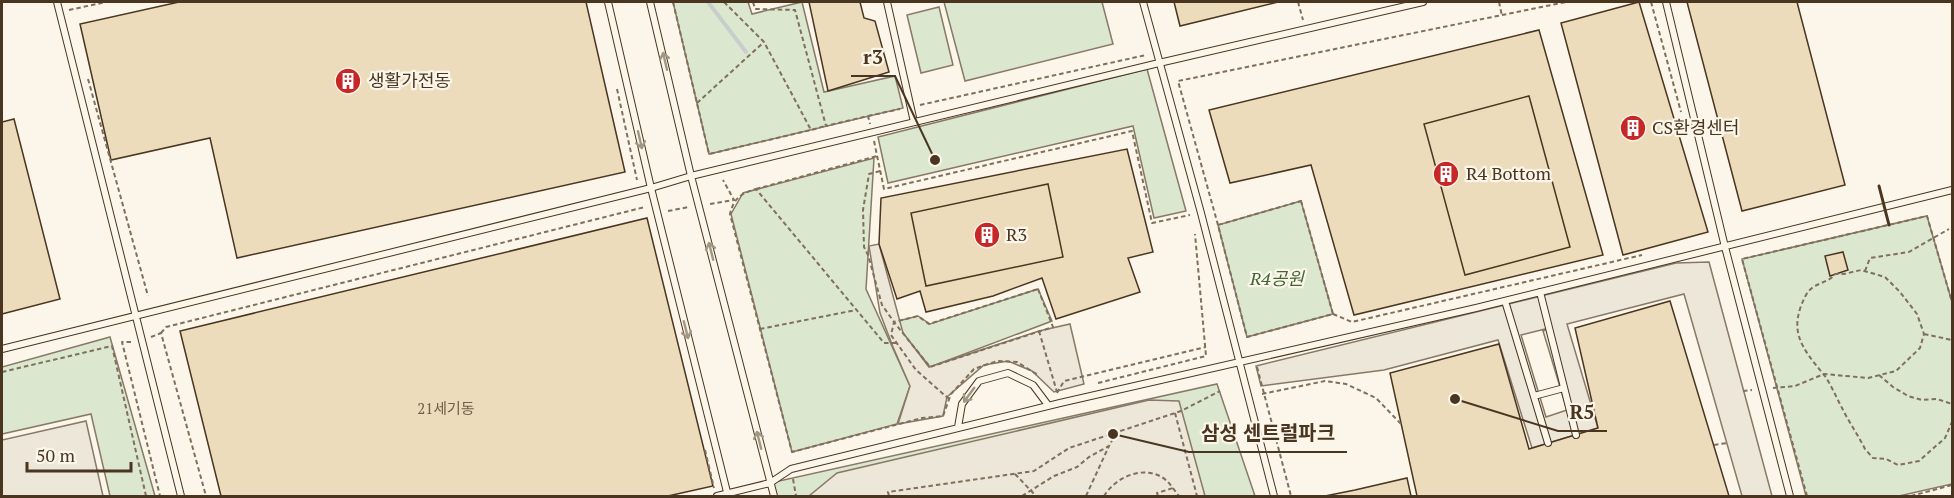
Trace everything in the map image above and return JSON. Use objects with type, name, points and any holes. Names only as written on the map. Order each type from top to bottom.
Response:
[{"type":"lane","points":[[59,2],[181,496]]},
{"type":"lane","points":[[608,2],[651,188],[728,495]]},
{"type":"lane","points":[[650,2],[699,206],[774,496]]},
{"type":"lane","points":[[888,2],[914,122]]},
{"type":"lane","points":[[1143,2],[1274,496]]},
{"type":"lane","points":[[2,349],[872,132],[1423,2]]},
{"type":"lane","points":[[1666,2],[1725,247],[1790,496]]},
{"type":"lane","points":[[717,496],[770,483],[791,469],[958,427],[1505,301],[1953,190]]},
{"type":"lane","points":[[1539,292],[1576,435]]},
{"type":"lane","points":[[1505,301],[1548,443]]},
{"type":"lane","points":[[958,427],[962,404],[978,381],[1008,373],[1033,385],[1048,405]]},
{"type":"lane","points":[[1534,396],[1564,387]]},
{"type":"path","points":[[69,10],[106,2]]},
{"type":"path","points":[[672,2],[709,154],[906,108]]},
{"type":"path","points":[[724,2],[764,42],[811,130]]},
{"type":"path","points":[[753,2],[755,9],[795,10],[826,126]]},
{"type":"path","points":[[1298,2],[1305,29]]},
{"type":"path","points":[[1499,2],[1502,16]]},
{"type":"path","points":[[1566,2],[1178,81],[1247,337],[1333,314],[1352,322],[1650,254]]},
{"type":"path","points":[[1651,2],[1682,114]]},
{"type":"path","points":[[697,104],[764,42]]},
{"type":"path","points":[[915,106],[1149,54]]},
{"type":"path","points":[[88,79],[148,296]]},
{"type":"path","points":[[868,117],[884,189],[1132,131],[1152,223],[1193,214]]},
{"type":"path","points":[[877,156],[743,193],[734,201],[730,214],[792,452],[922,418],[943,416],[951,394],[974,369],[997,361],[1017,362],[1037,375],[1043,382]]},
{"type":"path","points":[[880,171],[869,174],[864,194],[864,247],[882,304],[894,322],[930,367],[1053,327],[1038,289],[929,324],[918,316],[894,322]]},
{"type":"path","points":[[756,189],[884,344],[896,343]]},
{"type":"path","points":[[161,333],[166,327],[177,324],[644,206],[650,213],[734,201]]},
{"type":"path","points":[[1218,225],[1301,201],[1333,314]]},
{"type":"path","points":[[1807,496],[1742,259],[1927,216],[1953,302]]},
{"type":"path","points":[[1091,384],[1206,356],[1194,225]]},
{"type":"path","points":[[1865,271],[1870,258],[1909,252],[1949,229]]},
{"type":"path","points":[[1743,391],[1796,386],[1824,374],[1868,378],[1896,371],[1920,348],[1924,334],[1917,314],[1894,285],[1885,278],[1861,270],[1835,274],[1831,279],[1816,283],[1807,293],[1799,315],[1799,337],[1807,355],[1824,374],[1865,448],[1873,458],[1886,459],[1899,465],[1920,461],[1945,438],[1953,422]]},
{"type":"path","points":[[760,328],[856,310]]},
{"type":"path","points":[[894,322],[891,335],[896,343],[916,370],[950,399]]},
{"type":"path","points":[[1039,331],[1057,393]]},
{"type":"path","points":[[1924,334],[1953,340]]},
{"type":"path","points":[[2,372],[112,346],[146,496]]},
{"type":"path","points":[[1057,393],[1064,381],[1206,347]]},
{"type":"path","points":[[1255,359],[1262,394],[1291,496]]},
{"type":"path","points":[[1879,375],[1908,396],[1923,400],[1937,399],[1952,404],[1953,409]]},
{"type":"path","points":[[1262,394],[1325,381],[1346,384],[1376,398],[1402,425]]},
{"type":"path","points":[[1050,390],[1057,393],[1068,390]]},
{"type":"path","points":[[889,496],[888,492],[1034,471],[1069,448],[1175,413],[1220,391]]},
{"type":"path","points":[[1175,413],[1197,496]]},
{"type":"path","points":[[1086,496],[1116,433]]},
{"type":"path","points":[[1714,446],[1727,443]]},
{"type":"path","points":[[1022,496],[1054,476],[1077,467],[1109,446]]},
{"type":"path","points":[[791,469],[796,496]]},
{"type":"path","points":[[1104,496],[1119,479],[1136,473],[1157,475],[1166,480],[1179,496]]},
{"type":"path","points":[[1015,474],[1036,496]]},
{"type":"path","points":[[1911,496],[1953,485]]},
{"type":"path","points":[[1158,496],[1157,493],[1173,488]]},
{"type":"green space","points":[[673,2],[748,2],[752,14],[802,2],[824,92],[895,76],[903,108],[709,154]]},
{"type":"green space","points":[[944,2],[1102,2],[1113,44],[965,81]]},
{"type":"green space","points":[[939,7],[953,65],[921,73],[907,15]]},
{"type":"green space","points":[[1147,69],[1186,211],[1154,218],[1133,126],[888,183],[878,137]]},
{"type":"green space","points":[[874,158],[866,289],[910,386],[897,424],[792,452],[731,214],[743,193]]},
{"type":"green space","name":"R4공원","points":[[1301,201],[1333,314],[1247,337],[1218,225]]},
{"type":"green space","points":[[1927,216],[1952,302],[1952,484],[1899,496],[1806,496],[1742,259]]},
{"type":"green space","name":"R3","points":[[1038,289],[1052,321],[930,367],[894,322],[918,316],[930,324]]},
{"type":"green space","points":[[110,337],[155,496],[110,496],[91,414],[2,434],[2,367]]},
{"type":"green space","points":[[1217,384],[1255,496],[774,496],[770,483]]},
{"type":"shaded area","points":[[879,244],[903,333],[929,367],[1039,331],[1070,324],[1084,384],[1054,392],[1032,371],[1008,361],[984,365],[947,397],[943,416],[898,424],[910,386],[880,313],[869,246]]},
{"type":"shaded area","points":[[1709,262],[1772,496],[1742,496],[1684,294],[1567,324],[1598,428],[1532,448],[1498,340],[1384,370],[1261,386],[1256,366],[1676,263]],"holes":[[[1549,328],[1543,331],[1567,410],[1546,417],[1521,335]]]},
{"type":"shaded area","points":[[1149,400],[1179,401],[1205,496],[809,496],[837,473]]},
{"type":"shaded area","points":[[86,421],[103,496],[2,496],[2,440]]},
{"type":"building","name":"생활가전동","points":[[179,2],[586,2],[625,172],[237,258],[210,138],[111,160],[80,24]]},
{"type":"building","points":[[809,2],[860,2],[864,18],[875,21],[889,72],[828,91]]},
{"type":"building","points":[[1174,2],[1278,2],[1180,26]]},
{"type":"building","name":"CS환경센터","points":[[1639,2],[1708,232],[1623,255],[1561,23]]},
{"type":"building","points":[[1687,2],[1797,2],[1845,185],[1742,211]]},
{"type":"building","name":"R4 Bottom","points":[[1539,30],[1603,255],[1354,315],[1311,165],[1230,183],[1209,110]]},
{"type":"building","points":[[1529,96],[1570,247],[1465,275],[1424,124]]},
{"type":"building","points":[[14,119],[60,299],[2,314],[2,122]]},
{"type":"building","points":[[1127,149],[1153,252],[1128,258],[1140,292],[1056,319],[1042,278],[993,296],[926,312],[920,291],[897,299],[879,244],[881,198]]},
{"type":"building","name":"R3","points":[[1048,184],[1063,257],[926,286],[911,213]]},
{"type":"building","points":[[647,218],[713,486],[668,496],[221,496],[180,331]]},
{"type":"building","points":[[1843,252],[1848,270],[1830,276],[1825,256]]},
{"type":"building","points":[[1670,301],[1729,496],[1417,496],[1390,373],[1499,344],[1529,449],[1598,428],[1575,328]]},
{"type":"building","points":[[1407,478],[1411,496],[1325,496],[1355,490]]},
{"type":"waterway","points":[[708,2],[746,52]]},
{"type":"wall","points":[[1879,186],[1889,225]]},
{"type":"place","name":"생활가전동","points":[[348,81]]},
{"type":"place","name":"CS환경센터","points":[[1633,128]]},
{"type":"place","name":"r3","points":[[935,160]]},
{"type":"place","name":"R4 Bottom","points":[[1446,174]]},
{"type":"place","name":"R3","points":[[987,235]]},
{"type":"place","name":"R5","points":[[1455,399]]},
{"type":"place","name":"삼성 센트럴파크","points":[[1113,434]]}]
